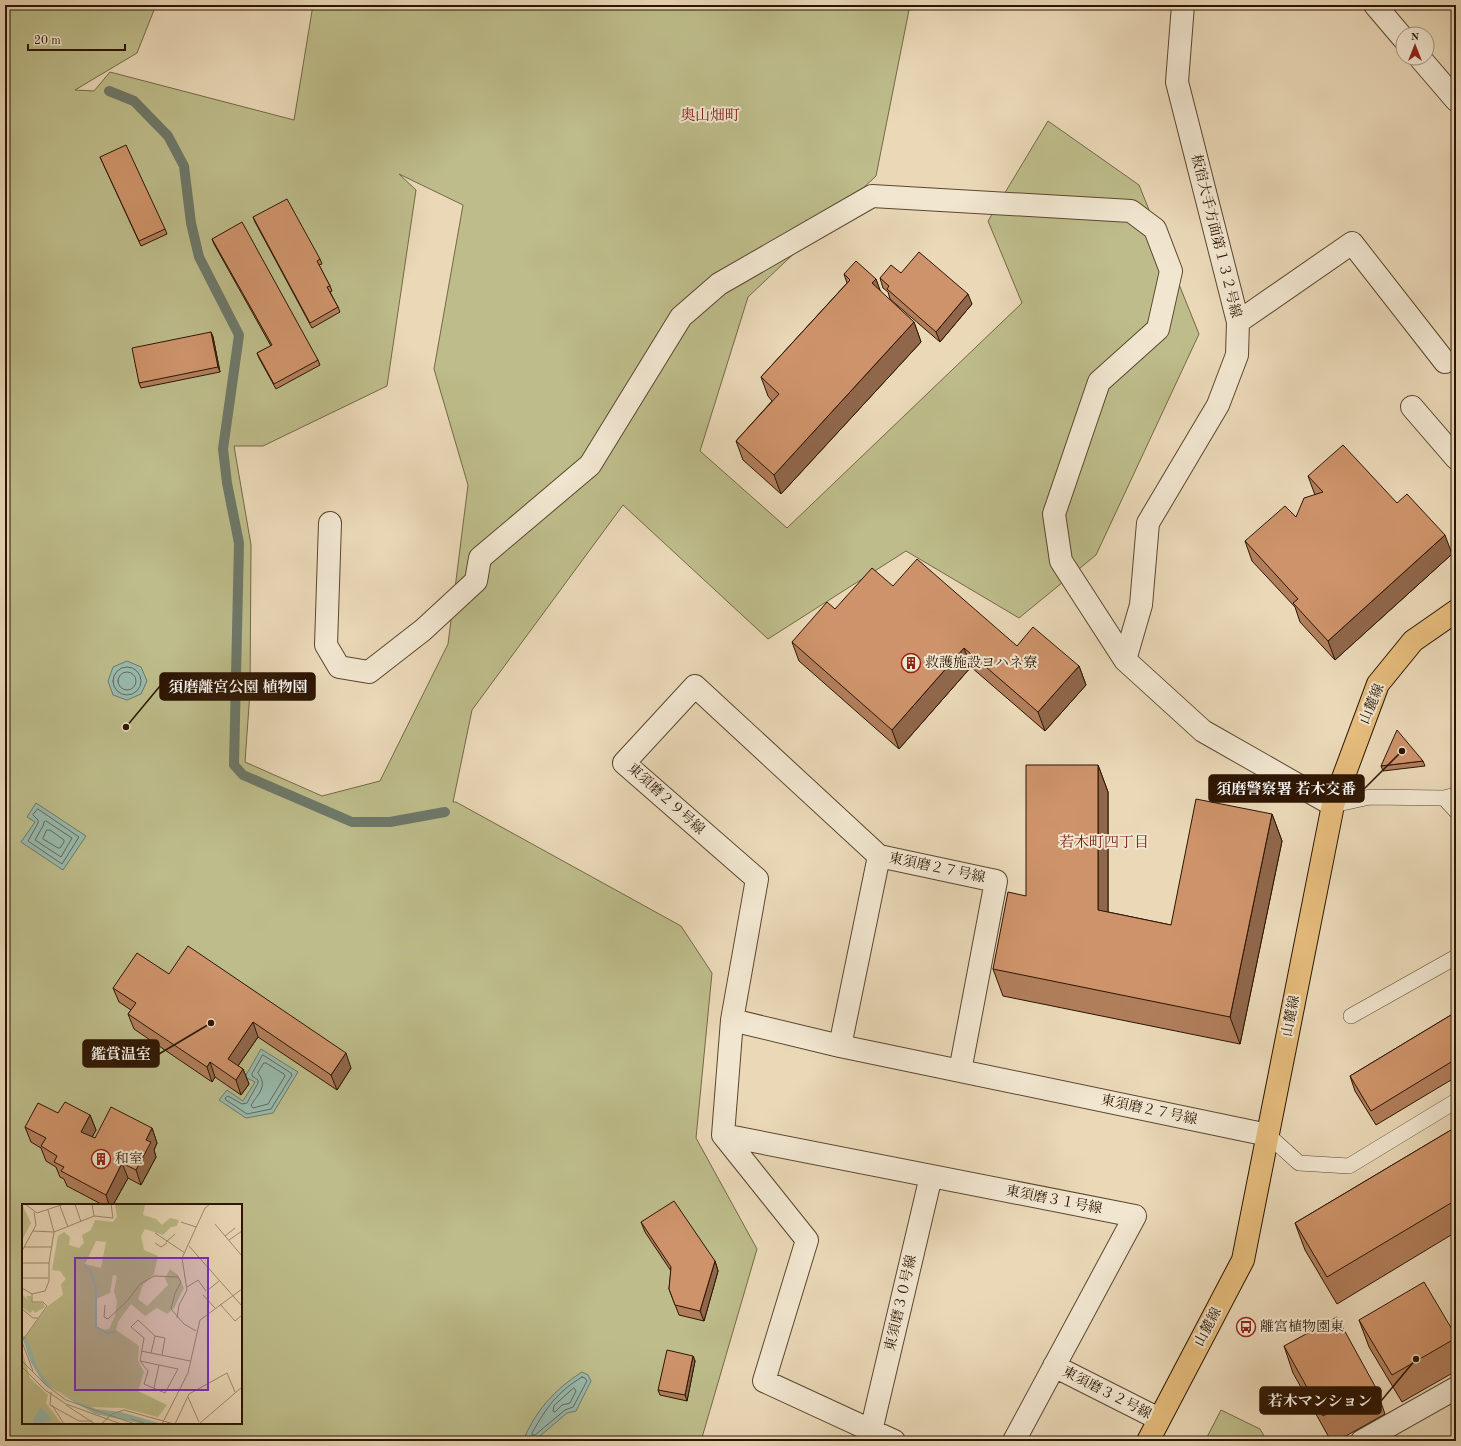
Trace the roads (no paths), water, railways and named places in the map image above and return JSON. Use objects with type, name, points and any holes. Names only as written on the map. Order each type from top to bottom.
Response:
[{"type":"main road","name":"山麓線","points":[[1148,1441],[1243,1260],[1333,805],[1378,684],[1413,641],[1456,611]]},
{"type":"street","name":"板宿大手方面第１３２号線","points":[[1125,660],[1141,605],[1148,523],[1218,405],[1237,355],[1238,322],[1177,82],[1183,5]]},
{"type":"street","points":[[1375,5],[1395,29]]},
{"type":"street","points":[[1427,66],[1456,100]]},
{"type":"street","points":[[330,523],[326,645],[339,667],[369,672],[423,630],[476,581],[480,558],[590,465],[681,317],[719,284],[872,196],[1131,211],[1155,229],[1171,270],[1158,329],[1099,382],[1054,514],[1061,561],[1125,660],[1203,731],[1333,805]]},
{"type":"street","points":[[1238,322],[1352,243],[1445,362]]},
{"type":"street","points":[[1412,407],[1456,458]]},
{"type":"street","name":"東須磨２９号線","points":[[732,1020],[757,879],[624,763],[695,686],[879,856]]},
{"type":"street","name":"東須磨２７号線","points":[[960,1071],[996,881],[879,856],[840,1046],[960,1071],[1268,1134]]},
{"type":"street","points":[[840,1046],[732,1020],[723,1134],[807,1240],[764,1381],[894,1441]]},
{"type":"street","name":"東須磨３１号線","points":[[723,1134],[1135,1216],[1014,1441]]},
{"type":"street","name":"東須磨３０号線","points":[[872,1430],[931,1176]]},
{"type":"street","name":"東須磨３２号線","points":[[1054,1366],[1159,1419]]},
{"type":"street","points":[[1362,1441],[1456,1388]]},
{"type":"lane","points":[[1333,805],[1370,797],[1450,796],[1456,811]]},
{"type":"lane","points":[[1350,1016],[1456,957]]},
{"type":"lane","points":[[1268,1134],[1299,1163],[1349,1166],[1456,1101]]},
{"type":"water","points":[[127,661],[141,667],[147,681],[141,694],[127,700],[113,695],[108,681],[113,667]]},
{"type":"water","points":[[36,803],[86,836],[63,870],[21,842],[35,822],[27,817]]},
{"type":"water","points":[[261,1049],[298,1072],[273,1113],[246,1118],[219,1100],[227,1090],[243,1101],[255,1082],[245,1077]]},
{"type":"water","points":[[582,1372],[588,1375],[591,1381],[576,1411],[567,1413],[534,1441],[523,1441],[533,1420],[540,1410],[555,1393]]},
{"type":"waterway","points":[[109,91],[134,101],[168,136],[184,166],[191,223],[199,257],[239,335],[223,449],[227,483],[239,543],[234,765],[243,775],[352,822],[390,822],[445,812]]},
{"type":"place","name":"救護施設ヨハネ寮","points":[[911,663]]},
{"type":"place","name":"須磨離宮公園 植物園","points":[[126,727]]},
{"type":"place","name":"須磨警察署 若木交番","points":[[1402,751]]},
{"type":"place","name":"鑑賞温室","points":[[211,1023]]},
{"type":"place","name":"和室","points":[[101,1159]]},
{"type":"place","name":"離宮植物園東","points":[[1246,1327]]},
{"type":"place","name":"若木マンション","points":[[1416,1359]]},
{"type":"district","name":"奥山畑町","points":[[710,116]]},
{"type":"district","name":"若木町四丁目","points":[[1104,843]]}]
